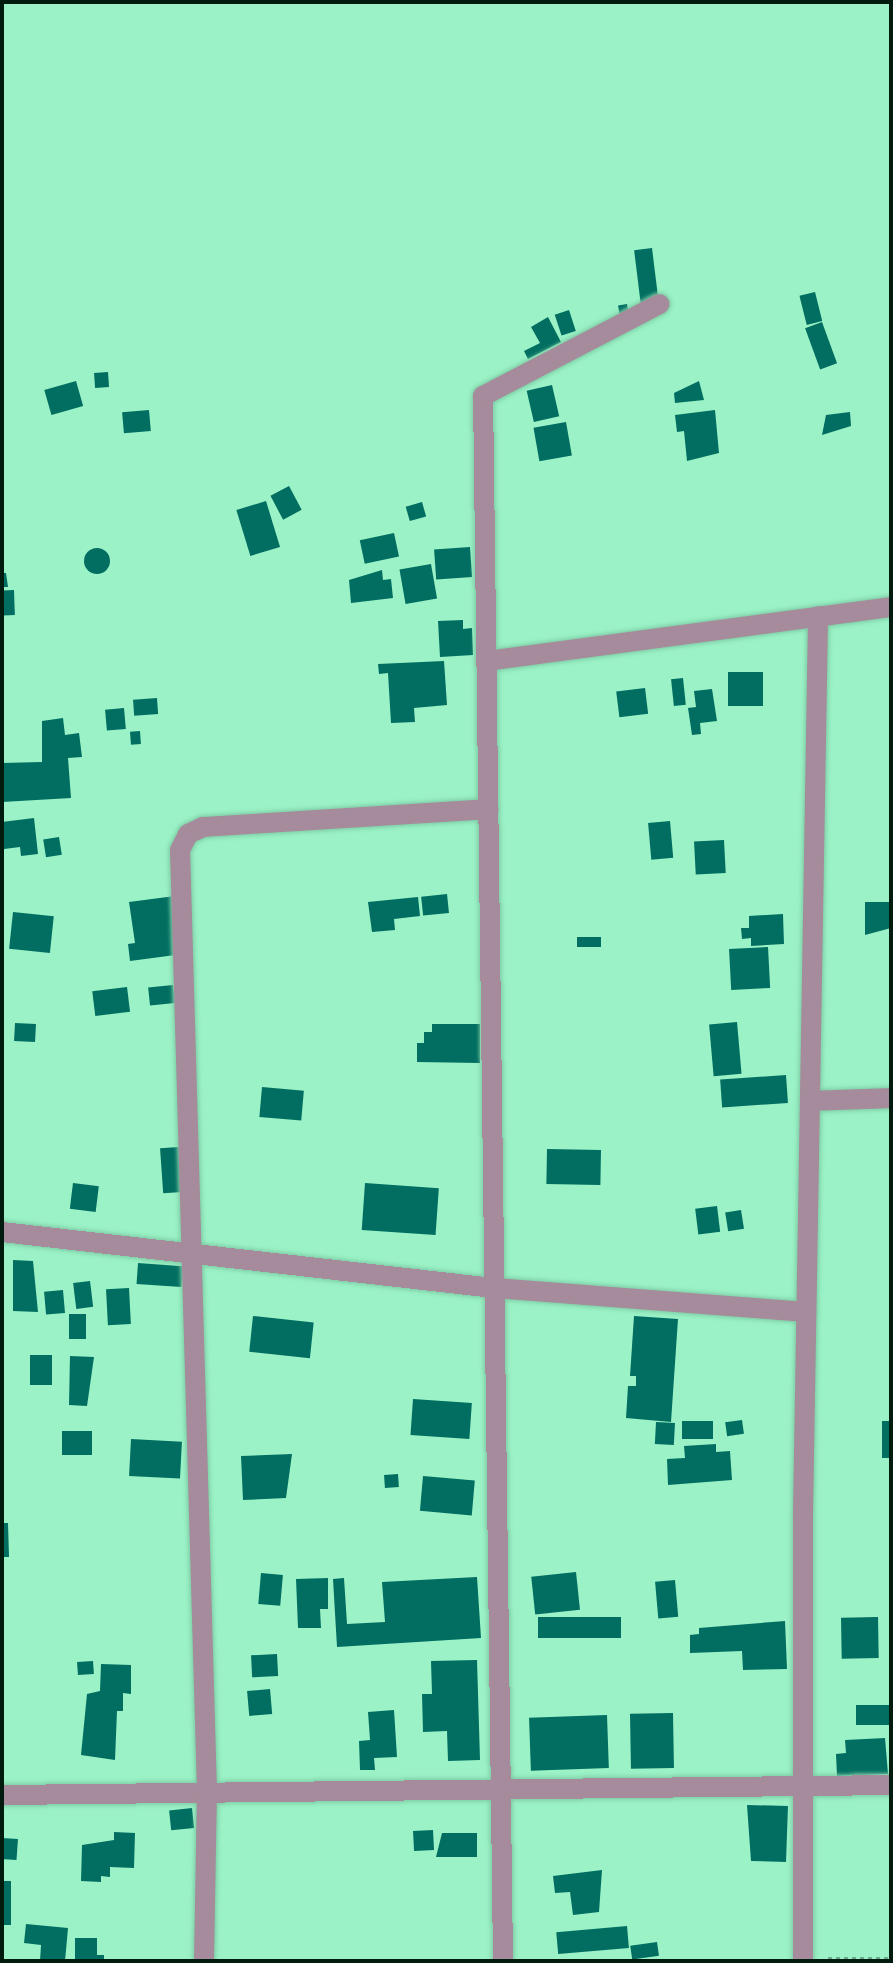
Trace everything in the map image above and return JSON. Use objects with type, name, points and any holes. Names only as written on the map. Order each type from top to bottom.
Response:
[{"type":"street","points":[[503,1961],[483,396],[660,304]]},
{"type":"street","points":[[486,661],[891,607]]},
{"type":"street","points":[[803,1960],[801,1784],[806,1312],[818,616]]},
{"type":"street","points":[[204,1961],[207,1792],[180,850],[188,834],[203,827],[488,809]]},
{"type":"street","points":[[810,1101],[891,1098]]},
{"type":"street","points":[[2,1232],[495,1288],[806,1312]]},
{"type":"street","points":[[2,1795],[891,1785]]},
{"type":"path","points":[[803,1960],[891,1959]]},
{"type":"building","points":[[652,248],[659,302],[641,304],[634,250]]},
{"type":"building","points":[[815,292],[822,321],[807,325],[799,296]]},
{"type":"building","points":[[627,304],[629,317],[620,318],[618,305]]},
{"type":"building","points":[[569,310],[576,331],[562,336],[555,315]]},
{"type":"building","points":[[548,317],[561,342],[528,359],[524,351],[540,343],[531,327]]},
{"type":"building","points":[[822,322],[837,363],[820,370],[805,328]]},
{"type":"building","points":[[108,372],[109,387],[95,388],[94,373]]},
{"type":"building","points":[[76,381],[83,406],[51,415],[44,390]]},
{"type":"building","points":[[699,381],[704,400],[675,403],[674,393]]},
{"type":"building","points":[[552,385],[559,416],[534,422],[527,391]]},
{"type":"building","points":[[149,410],[151,431],[124,433],[122,412]]},
{"type":"building","points":[[715,410],[719,453],[687,461],[684,431],[677,432],[675,415]]},
{"type":"building","points":[[850,412],[851,426],[822,435],[826,415]]},
{"type":"building","points":[[566,422],[572,455],[539,461],[534,428]]},
{"type":"building","points":[[289,486],[302,510],[283,520],[270,496]]},
{"type":"building","points":[[266,501],[280,547],[250,556],[236,510]]},
{"type":"building","points":[[422,502],[426,516],[410,521],[406,507]]},
{"type":"building","points":[[394,533],[399,556],[365,564],[360,540]]},
{"type":"building","points":[[470,547],[472,577],[436,579],[434,550]]},
{"type":"building","points":[[97,548],[106,552],[110,561],[106,570],[97,574],[88,570],[84,561],[88,552]]},
{"type":"building","points":[[431,564],[437,598],[406,604],[399,570]]},
{"type":"building","points":[[382,570],[383,580],[391,579],[393,598],[351,603],[349,580]]},
{"type":"building","points":[[2,573],[6,573],[8,587],[2,587]]},
{"type":"building","points":[[2,590],[14,590],[15,615],[3,615]]},
{"type":"building","points":[[463,620],[463,629],[472,628],[473,655],[440,657],[438,621]]},
{"type":"building","points":[[444,661],[447,705],[414,708],[415,722],[391,723],[388,673],[379,674],[378,664]]},
{"type":"building","points":[[728,672],[763,672],[763,706],[728,706]]},
{"type":"building","points":[[683,678],[686,705],[674,706],[671,679]]},
{"type":"building","points":[[645,688],[648,714],[619,717],[616,692]]},
{"type":"building","points":[[712,689],[717,721],[700,723],[701,734],[692,735],[688,708],[696,707],[694,691]]},
{"type":"building","points":[[157,698],[158,714],[134,716],[133,700]]},
{"type":"building","points":[[124,708],[126,729],[107,731],[105,710]]},
{"type":"building","points":[[63,718],[65,735],[79,733],[82,757],[68,758],[71,798],[2,802],[2,763],[42,762],[42,721]]},
{"type":"building","points":[[140,731],[141,744],[131,745],[130,732]]},
{"type":"building","points":[[34,818],[38,854],[21,856],[20,847],[4,849],[2,822]]},
{"type":"building","points":[[670,821],[673,858],[651,860],[648,823]]},
{"type":"building","points":[[59,837],[62,855],[46,857],[43,840]]},
{"type":"building","points":[[724,840],[726,873],[696,875],[694,842]]},
{"type":"building","points":[[447,894],[449,913],[423,916],[421,897]]},
{"type":"building","points":[[175,896],[183,954],[130,961],[128,944],[135,943],[129,902]]},
{"type":"building","points":[[418,897],[420,916],[394,919],[395,930],[372,932],[368,902]]},
{"type":"building","points":[[865,902],[891,902],[891,928],[865,935]]},
{"type":"building","points":[[13,912],[54,916],[50,953],[9,949]]},
{"type":"building","points":[[783,914],[784,944],[751,946],[751,938],[742,939],[741,928],[749,928],[749,916]]},
{"type":"building","points":[[577,937],[601,937],[601,947],[577,947]]},
{"type":"building","points":[[768,947],[770,988],[731,990],[729,949]]},
{"type":"building","points":[[173,985],[175,1003],[150,1006],[148,988]]},
{"type":"building","points":[[127,987],[130,1012],[95,1016],[92,991]]},
{"type":"building","points":[[737,1022],[742,1074],[714,1076],[709,1024]]},
{"type":"building","points":[[15,1023],[36,1024],[35,1042],[14,1041]]},
{"type":"building","points":[[432,1024],[480,1024],[480,1063],[417,1062],[417,1043],[424,1043],[424,1032],[432,1032]]},
{"type":"building","points":[[786,1075],[788,1103],[722,1108],[720,1080]]},
{"type":"building","points":[[262,1087],[304,1091],[301,1121],[259,1117]]},
{"type":"building","points":[[179,1147],[182,1192],[163,1193],[160,1148]]},
{"type":"building","points":[[547,1149],[601,1150],[600,1185],[546,1184]]},
{"type":"building","points":[[73,1183],[99,1186],[96,1212],[70,1209]]},
{"type":"building","points":[[365,1183],[439,1188],[436,1235],[362,1230]]},
{"type":"building","points":[[717,1206],[720,1232],[698,1234],[695,1209]]},
{"type":"building","points":[[741,1210],[744,1229],[728,1231],[725,1213]]},
{"type":"building","points":[[13,1260],[33,1261],[38,1312],[13,1311]]},
{"type":"building","points":[[138,1263],[183,1266],[181,1287],[137,1284]]},
{"type":"building","points":[[90,1281],[93,1307],[76,1309],[73,1283]]},
{"type":"building","points":[[129,1288],[131,1324],[108,1325],[106,1289]]},
{"type":"building","points":[[63,1290],[65,1313],[46,1315],[44,1292]]},
{"type":"building","points":[[69,1314],[86,1314],[86,1339],[69,1339]]},
{"type":"building","points":[[253,1316],[314,1322],[310,1358],[249,1352]]},
{"type":"building","points":[[634,1316],[678,1319],[671,1422],[626,1418],[628,1386],[636,1386],[636,1376],[630,1376]]},
{"type":"building","points":[[30,1355],[52,1355],[52,1385],[30,1385]]},
{"type":"building","points":[[70,1356],[94,1357],[87,1406],[69,1405]]},
{"type":"building","points":[[413,1399],[472,1403],[469,1439],[410,1435]]},
{"type":"building","points":[[742,1420],[744,1434],[727,1436],[725,1422]]},
{"type":"building","points":[[682,1421],[713,1421],[713,1439],[682,1439]]},
{"type":"building","points":[[882,1421],[891,1421],[891,1458],[882,1458]]},
{"type":"building","points":[[656,1422],[675,1423],[674,1445],[655,1444]]},
{"type":"building","points":[[62,1431],[92,1431],[92,1455],[62,1455]]},
{"type":"building","points":[[131,1439],[182,1442],[180,1479],[129,1476]]},
{"type":"building","points":[[716,1444],[716,1452],[730,1451],[732,1480],[668,1485],[667,1459],[685,1458],[684,1446]]},
{"type":"building","points":[[292,1454],[286,1498],[243,1500],[241,1456]]},
{"type":"building","points":[[398,1474],[399,1487],[385,1488],[384,1475]]},
{"type":"building","points":[[423,1476],[475,1481],[472,1515],[420,1511]]},
{"type":"building","points":[[2,1523],[8,1523],[9,1557],[2,1557]]},
{"type":"building","points":[[576,1572],[580,1610],[535,1614],[531,1577]]},
{"type":"building","points":[[261,1573],[283,1575],[280,1606],[258,1604]]},
{"type":"building","points":[[477,1577],[481,1638],[337,1647],[333,1579],[344,1578],[347,1624],[385,1622],[382,1582]]},
{"type":"building","points":[[328,1578],[328,1609],[320,1609],[321,1628],[298,1628],[296,1579]]},
{"type":"building","points":[[675,1580],[678,1617],[658,1619],[655,1582]]},
{"type":"building","points":[[538,1617],[621,1617],[621,1638],[538,1638]]},
{"type":"building","points":[[878,1617],[879,1658],[842,1659],[841,1618]]},
{"type":"building","points":[[785,1621],[787,1669],[743,1670],[742,1651],[690,1653],[690,1635],[699,1634],[699,1628]]},
{"type":"building","points":[[277,1654],[278,1676],[252,1677],[251,1655]]},
{"type":"building","points":[[477,1660],[480,1760],[448,1761],[447,1731],[423,1732],[422,1694],[432,1694],[431,1661]]},
{"type":"building","points":[[93,1661],[94,1674],[78,1675],[77,1662]]},
{"type":"building","points":[[101,1664],[131,1665],[131,1694],[123,1693],[123,1711],[117,1711],[115,1760],[81,1755],[87,1694],[100,1691]]},
{"type":"building","points":[[270,1689],[272,1714],[249,1716],[247,1691]]},
{"type":"building","points":[[856,1705],[891,1705],[891,1725],[856,1725]]},
{"type":"building","points":[[394,1710],[397,1757],[374,1758],[375,1770],[360,1770],[359,1741],[370,1740],[368,1712]]},
{"type":"building","points":[[673,1713],[674,1768],[631,1769],[630,1714]]},
{"type":"building","points":[[607,1715],[609,1768],[531,1771],[529,1718]]},
{"type":"building","points":[[885,1738],[888,1774],[837,1776],[836,1754],[846,1753],[845,1740]]},
{"type":"building","points":[[747,1805],[788,1806],[786,1862],[751,1861]]},
{"type":"building","points":[[192,1808],[194,1828],[171,1830],[169,1810]]},
{"type":"building","points":[[433,1830],[434,1850],[414,1851],[413,1831]]},
{"type":"building","points":[[114,1832],[135,1833],[134,1868],[110,1867],[110,1877],[101,1876],[101,1882],[81,1881],[82,1845],[114,1840]]},
{"type":"building","points":[[442,1833],[477,1833],[477,1857],[436,1857]]},
{"type":"building","points":[[2,1838],[18,1839],[16,1860],[2,1859]]},
{"type":"building","points":[[602,1870],[599,1912],[573,1915],[570,1892],[555,1893],[553,1876]]},
{"type":"building","points":[[2,1881],[11,1881],[11,1925],[2,1925]]},
{"type":"building","points":[[26,1924],[68,1928],[65,1961],[40,1961],[41,1945],[24,1943]]},
{"type":"building","points":[[627,1926],[629,1948],[558,1954],[556,1932]]},
{"type":"building","points":[[75,1938],[97,1938],[97,1955],[104,1955],[104,1961],[75,1961]]},
{"type":"building","points":[[657,1942],[659,1956],[632,1960],[630,1946]]}]
